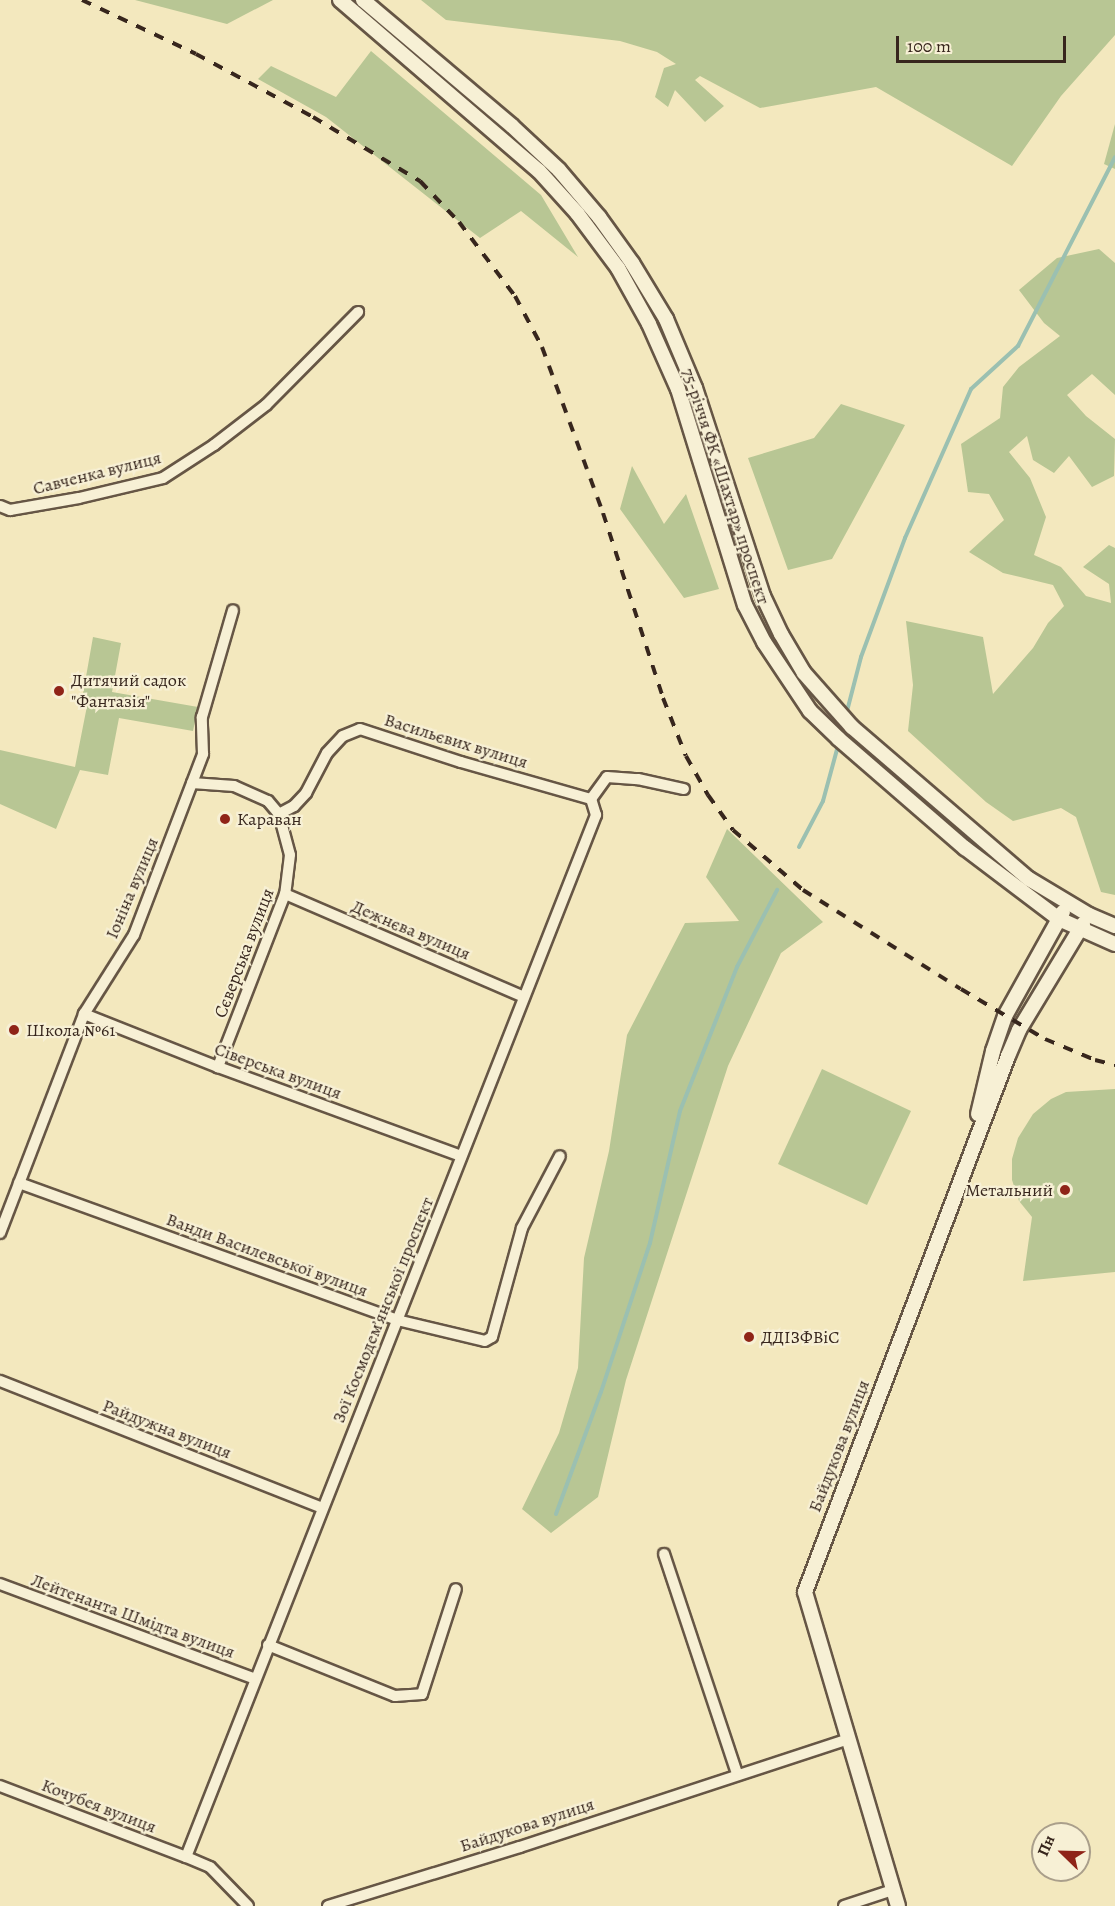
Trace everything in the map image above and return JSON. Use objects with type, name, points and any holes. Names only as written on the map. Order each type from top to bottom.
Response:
[{"type":"main road","name":"75-річчя ФК «Шахтар» проспект","points":[[340,0],[539,171],[577,213],[618,268],[649,324],[678,389],[745,605],[776,662],[810,711],[965,848],[1059,920],[1115,944]]},
{"type":"main road","name":"75-річчя ФК «Шахтар» проспект","points":[[363,0],[512,126],[559,170],[599,217],[632,263],[666,320],[695,388],[763,596],[781,634],[804,673],[852,727],[1029,879],[1089,915],[1115,926]]},
{"type":"main road","points":[[963,1171],[993,1051],[1005,1016],[1068,903]]},
{"type":"main road","points":[[963,1171],[1019,1030],[1089,915]]},
{"type":"main road","name":"Байдукова вулиця","points":[[898,1906],[805,1592],[963,1171]]},
{"type":"street","name":"Савченка вулиця","points":[[0,506],[10,510],[163,478],[214,445],[266,405],[358,312]]},
{"type":"street","name":"Іоніна вулиця","points":[[0,1233],[84,1014],[134,935],[192,783],[202,754],[202,717],[233,610]]},
{"type":"street","name":"Васильєвих вулиця","points":[[279,814],[294,806],[306,793],[327,753],[344,736],[360,729],[461,762],[591,798]]},
{"type":"street","points":[[591,798],[607,777],[638,779],[684,789]]},
{"type":"street","points":[[192,783],[234,786],[251,792],[268,801],[279,814]]},
{"type":"street","name":"Зої Космодем’янської проспект","points":[[186,1857],[596,814],[591,798]]},
{"type":"street","name":"Сєверська вулиця","points":[[218,1067],[285,894],[290,855],[279,814]]},
{"type":"street","name":"Дежнєва вулиця","points":[[285,894],[524,997]]},
{"type":"street","name":"Сіверська вулиця","points":[[84,1014],[218,1067],[461,1156]]},
{"type":"street","name":"Ванди Василевської вулиця","points":[[19,1183],[397,1320],[474,1341],[485,1341],[492,1337],[522,1228],[560,1156]]},
{"type":"street","name":"Райдужна вулиця","points":[[0,1381],[322,1508]]},
{"type":"street","points":[[663,1554],[736,1774]]},
{"type":"street","name":"Лейтенанта Шмідта вулиця","points":[[0,1584],[255,1679]]},
{"type":"street","points":[[268,1646],[395,1696],[422,1694],[456,1588]]},
{"type":"street","name":"Байдукова вулиця","points":[[328,1906],[520,1847],[736,1774],[849,1739]]},
{"type":"street","name":"Кочубея вулиця","points":[[0,1786],[186,1857]]},
{"type":"street","points":[[186,1857],[210,1867],[229,1883],[248,1906]]},
{"type":"street","points":[[844,1906],[893,1890]]},
{"type":"green space","points":[[135,0],[273,0],[227,24]]},
{"type":"green space","points":[[421,0],[1115,0],[1115,35],[1061,96],[1012,166],[876,87],[760,108],[700,76],[695,80],[724,106],[705,122],[675,90],[668,107],[655,97],[664,68],[676,64],[657,52],[620,41],[446,20]]},
{"type":"green space","points":[[371,51],[541,195],[578,257],[521,211],[480,238],[326,117],[258,79],[271,66],[336,97]]},
{"type":"green space","points":[[1115,124],[1115,169],[1104,164]]},
{"type":"green space","points":[[1099,249],[1115,263],[1115,395],[1092,374],[1067,395],[1086,416],[1115,439],[1114,476],[1092,487],[1069,456],[1054,473],[1033,460],[1027,436],[1009,452],[1030,478],[1046,517],[1034,555],[1061,567],[1086,596],[1111,603],[1109,584],[1083,567],[1109,545],[1115,548],[1115,895],[1101,892],[1076,817],[1061,808],[1013,821],[986,802],[908,731],[913,685],[906,621],[983,637],[993,694],[1033,648],[1048,623],[1064,606],[1053,585],[1003,573],[969,552],[1004,520],[989,494],[968,492],[961,444],[1000,418],[1003,387],[1019,367],[1060,336],[1044,323],[1019,290],[1057,258]]},
{"type":"green space","points":[[841,404],[905,425],[832,559],[788,570],[748,458],[814,438]]},
{"type":"green space","points":[[632,466],[664,524],[686,494],[719,589],[684,598],[620,509]]},
{"type":"green space","points":[[93,637],[121,643],[112,692],[198,707],[193,731],[119,718],[108,775],[80,770],[56,829],[0,804],[0,750],[75,767],[87,706],[81,705]]},
{"type":"green space","points":[[727,829],[823,922],[781,953],[728,1066],[626,1380],[598,1497],[551,1533],[522,1509],[559,1433],[578,1368],[584,1258],[609,1151],[627,1035],[685,923],[739,921],[706,877]]},
{"type":"green space","points":[[822,1069],[911,1111],[867,1205],[778,1164]]},
{"type":"green space","name":"Метальний","points":[[1115,1089],[1115,1272],[1023,1281],[1032,1217],[1019,1201],[1012,1180],[1012,1159],[1018,1138],[1033,1114],[1051,1099],[1066,1092]]},
{"type":"waterway","points":[[846,715],[861,657],[905,538],[971,389],[1018,346],[1115,157]]},
{"type":"waterway","points":[[799,847],[823,801],[839,742]]},
{"type":"waterway","points":[[556,1514],[601,1392],[650,1243],[680,1111],[737,967],[777,890]]},
{"type":"railway","points":[[82,0],[196,54],[313,117],[420,181],[459,222],[515,296],[542,347],[603,513],[663,698],[686,756],[708,795],[733,830],[803,890],[961,989],[1045,1039],[1095,1060],[1115,1065]]},
{"type":"place","name":"Дитячий садок \"Фантазія\"","points":[[59,691]]},
{"type":"place","name":"Караван","points":[[225,819]]},
{"type":"place","name":"Школа №61","points":[[14,1030]]},
{"type":"place","name":"Метальний","points":[[1065,1190]]},
{"type":"place","name":"ДДІЗФВіС","points":[[749,1337]]}]
